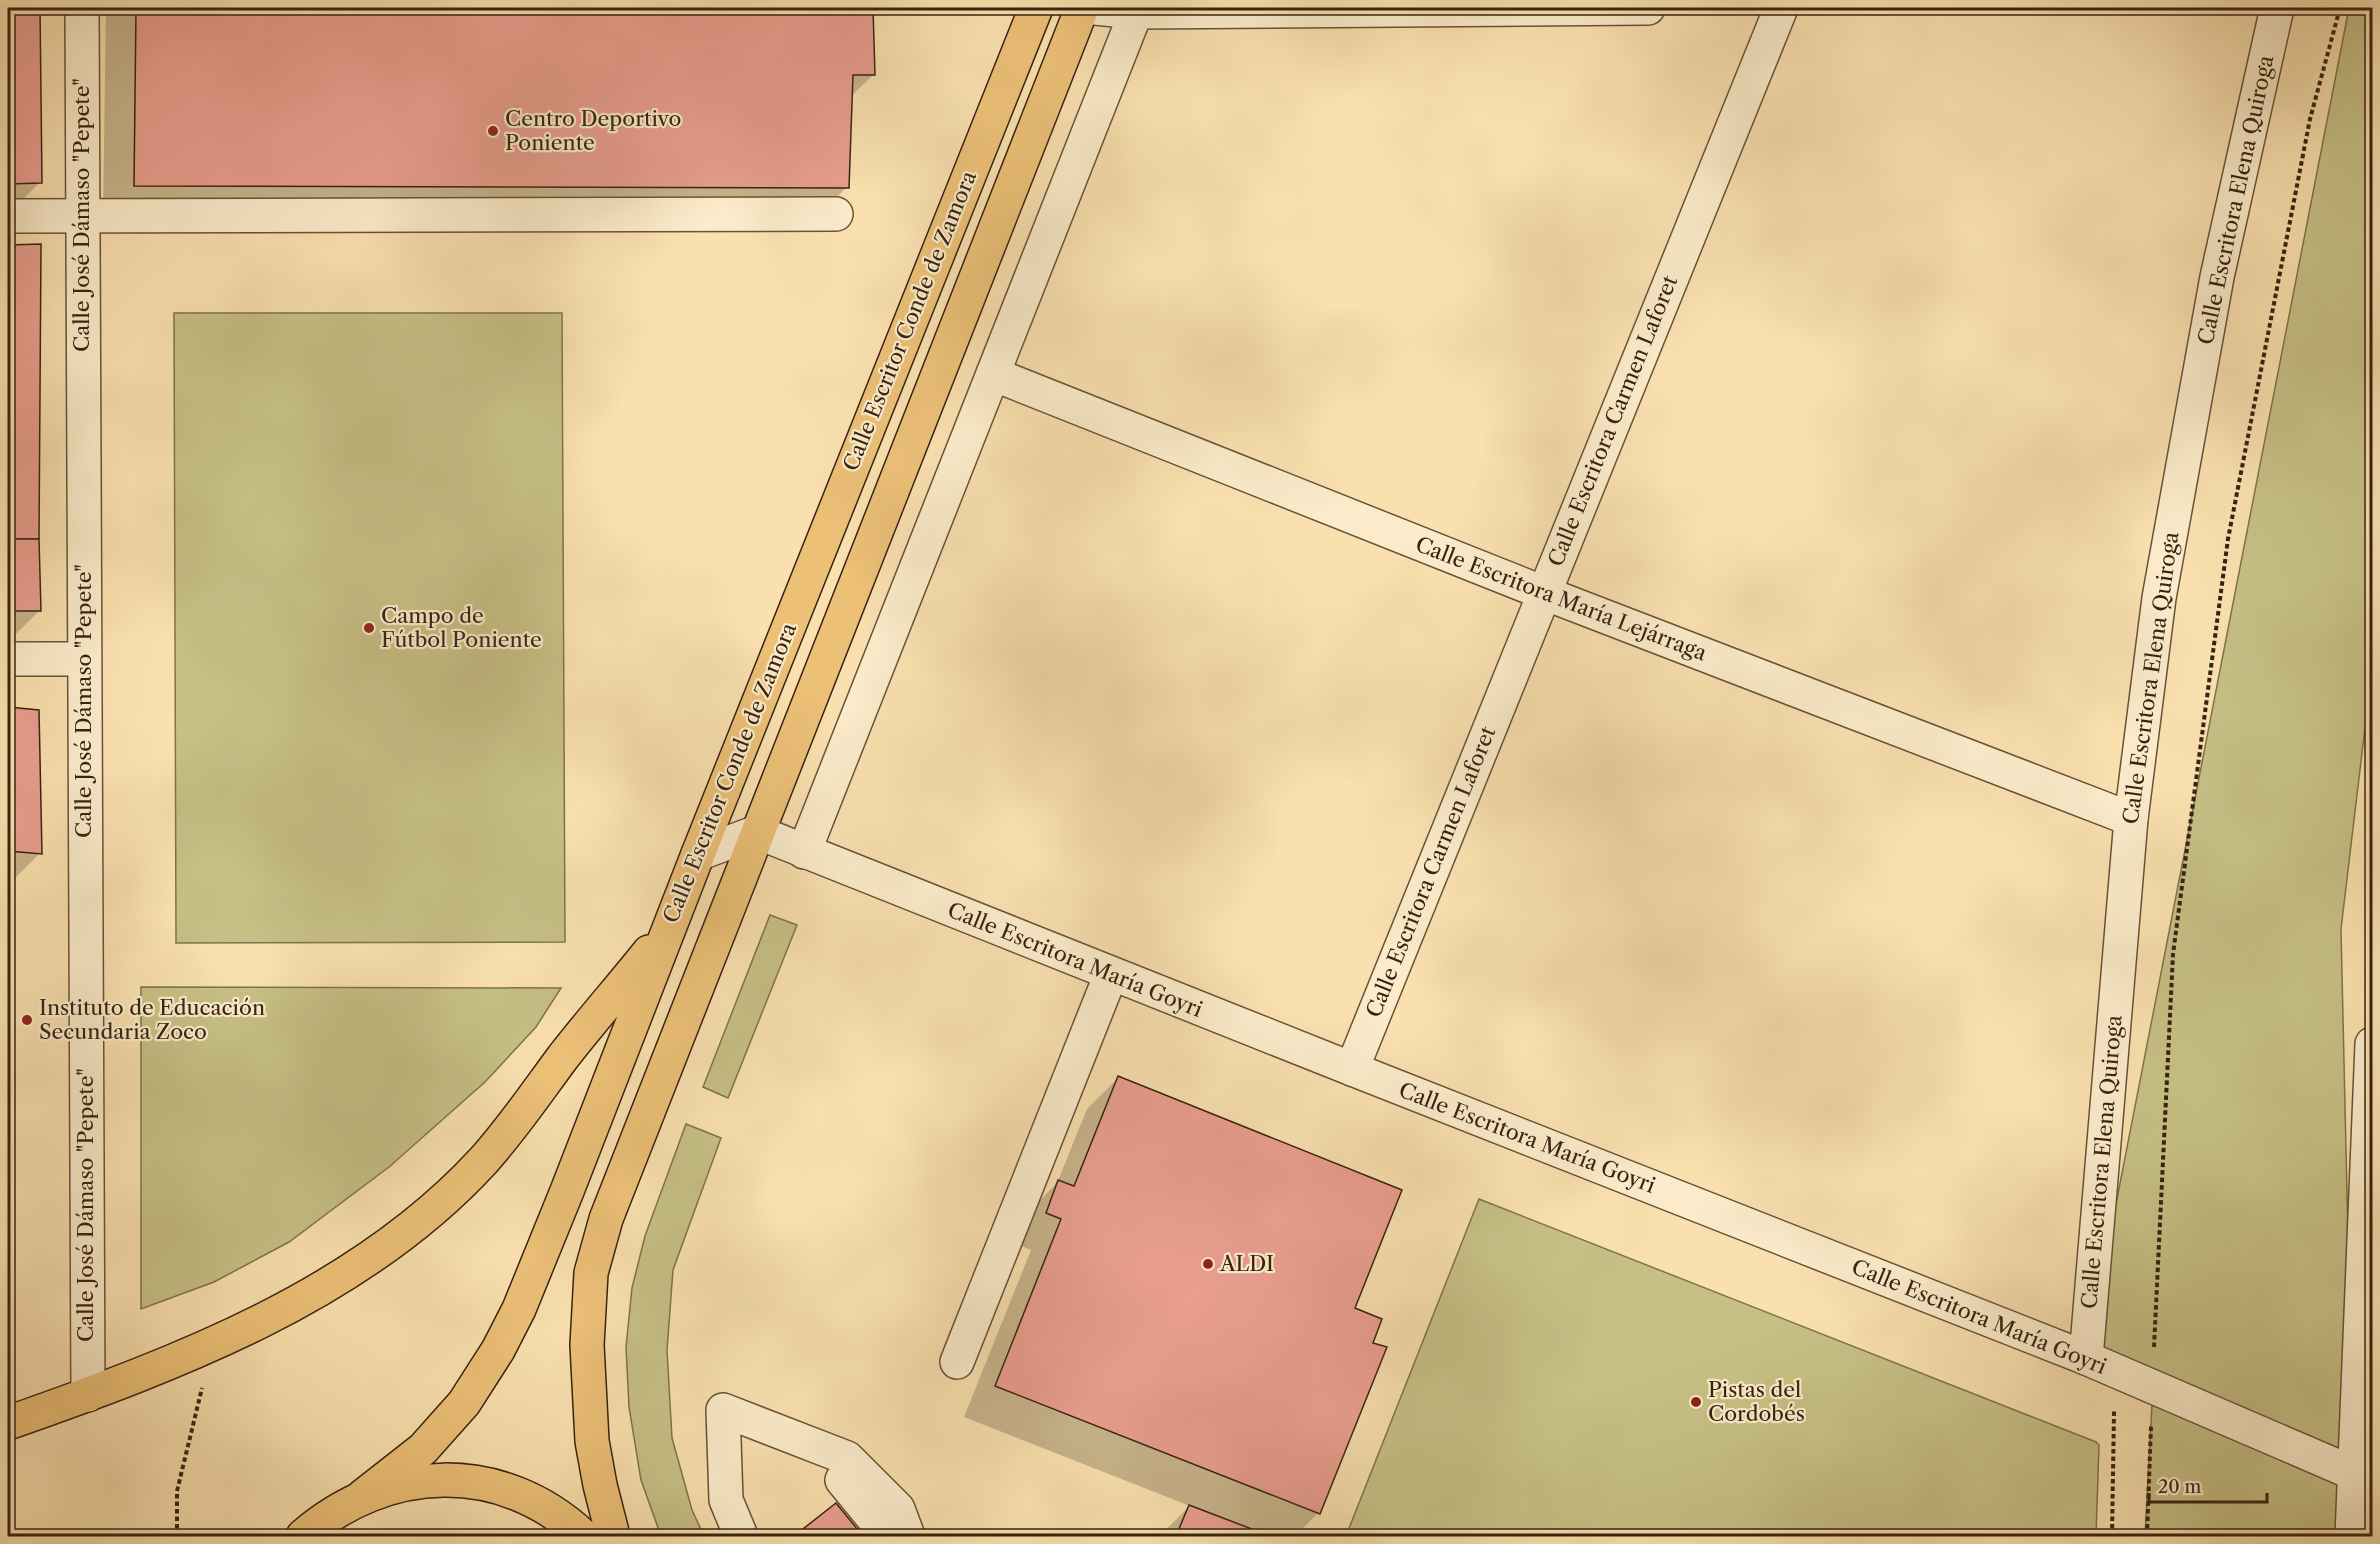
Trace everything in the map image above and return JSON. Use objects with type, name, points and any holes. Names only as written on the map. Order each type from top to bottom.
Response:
[{"type":"main road","name":"Calle Escritor Conde de Zamora","points":[[363,1496],[423,1449],[449,1421],[479,1382],[498,1350],[537,1267],[667,930],[1036,8]]},
{"type":"main road","name":"Calle Escritor Conde de Zamora","points":[[613,1536],[600,1485],[588,1395],[589,1290],[595,1256],[610,1208],[1082,8]]},
{"type":"main road","points":[[8,1423],[88,1395],[200,1350],[325,1285],[376,1252],[450,1193],[483,1161],[667,930]]},
{"type":"main road","points":[[303,1536],[340,1507],[363,1496],[391,1486],[441,1480],[472,1482],[508,1490],[538,1504],[570,1524],[583,1536]]},
{"type":"main road","points":[[600,1485],[623,1536]]},
{"type":"street","name":"Calle José Dámaso \"Pepete\"","points":[[82,8],[83,659],[88,1395]]},
{"type":"street","points":[[1095,8],[1136,12],[1648,8]]},
{"type":"street","name":"Calle Escritora Carmen Laforet","points":[[1352,1070],[1781,8]]},
{"type":"street","name":"Calle Escritora Elena Quiroga","points":[[2100,1364],[2131,819],[2159,598],[2213,300],[2277,8]]},
{"type":"street","points":[[804,852],[1136,12]]},
{"type":"street","points":[[8,216],[836,214]]},
{"type":"street","name":"Calle Escritora María Lejárraga","points":[[993,374],[1544,593],[2131,819]]},
{"type":"street","points":[[8,659],[83,659]]},
{"type":"street","points":[[698,854],[757,832]]},
{"type":"street","name":"Calle Escritora María Goyri","points":[[757,832],[1352,1070],[2100,1364],[2354,1473]]},
{"type":"street","points":[[957,1362],[1111,974]]},
{"type":"street","points":[[2352,1536],[2373,1044]]},
{"type":"street","points":[[741,1536],[726,1500],[723,1410],[847,1458],[898,1509],[908,1536]]},
{"type":"street","points":[[813,1445],[878,1524],[882,1536]]},
{"type":"path","points":[[2147,1536],[2173,954],[2226,551],[2310,119],[2340,8]]},
{"type":"path","points":[[177,1536],[177,1491],[207,1369],[200,1350]]},
{"type":"path","points":[[2100,1364],[2112,1536]]},
{"type":"shaded area","points":[[2349,8],[2372,8],[2372,669],[2341,929],[2353,1460],[2372,1044],[2372,1536],[2145,1536],[2152,1405],[2343,1469],[2086,1358]]},
{"type":"shaded area","name":"Campo de Fútbol Poniente","points":[[174,313],[562,313],[565,942],[176,943]]},
{"type":"shaded area","points":[[770,915],[797,925],[728,1098],[703,1087]]},
{"type":"shaded area","points":[[141,987],[561,988],[536,1027],[485,1082],[389,1167],[289,1242],[214,1282],[141,1309]]},
{"type":"shaded area","points":[[686,1124],[721,1138],[673,1270],[667,1350],[672,1438],[692,1510],[704,1536],[661,1536],[641,1480],[629,1407],[626,1347],[632,1288],[645,1236]]},
{"type":"shaded area","name":"Pistas del Cordobés","points":[[1479,1199],[2096,1442],[2099,1445],[2096,1536],[1346,1536]]},
{"type":"building","points":[[8,8],[40,8],[42,183],[8,184]]},
{"type":"building","name":"Centro Deportivo Poniente","points":[[136,8],[873,8],[875,75],[853,75],[849,188],[134,186]]},
{"type":"building","points":[[41,244],[39,539],[8,539],[8,245]]},
{"type":"building","points":[[8,539],[39,539],[41,611],[8,611]]},
{"type":"building","points":[[8,707],[39,710],[42,854],[8,851]]},
{"type":"building","name":"ALDI","points":[[1118,1076],[1402,1190],[1355,1308],[1382,1319],[1373,1343],[1387,1347],[1320,1514],[995,1386],[1061,1219],[1046,1213],[1058,1180],[1074,1186]]},
{"type":"building","points":[[836,1503],[863,1536],[794,1536]]},
{"type":"building","points":[[1189,1505],[1270,1536],[1176,1536]]},
{"type":"place","name":"Centro Deportivo Poniente","points":[[493,131]]},
{"type":"place","name":"Campo de Fútbol Poniente","points":[[369,628]]},
{"type":"place","name":"Instituto de Educación Secundaria Zoco","points":[[27,1020]]},
{"type":"place","name":"ALDI","points":[[1208,1264]]},
{"type":"place","name":"Pistas del Cordobés","points":[[1696,1402]]}]
